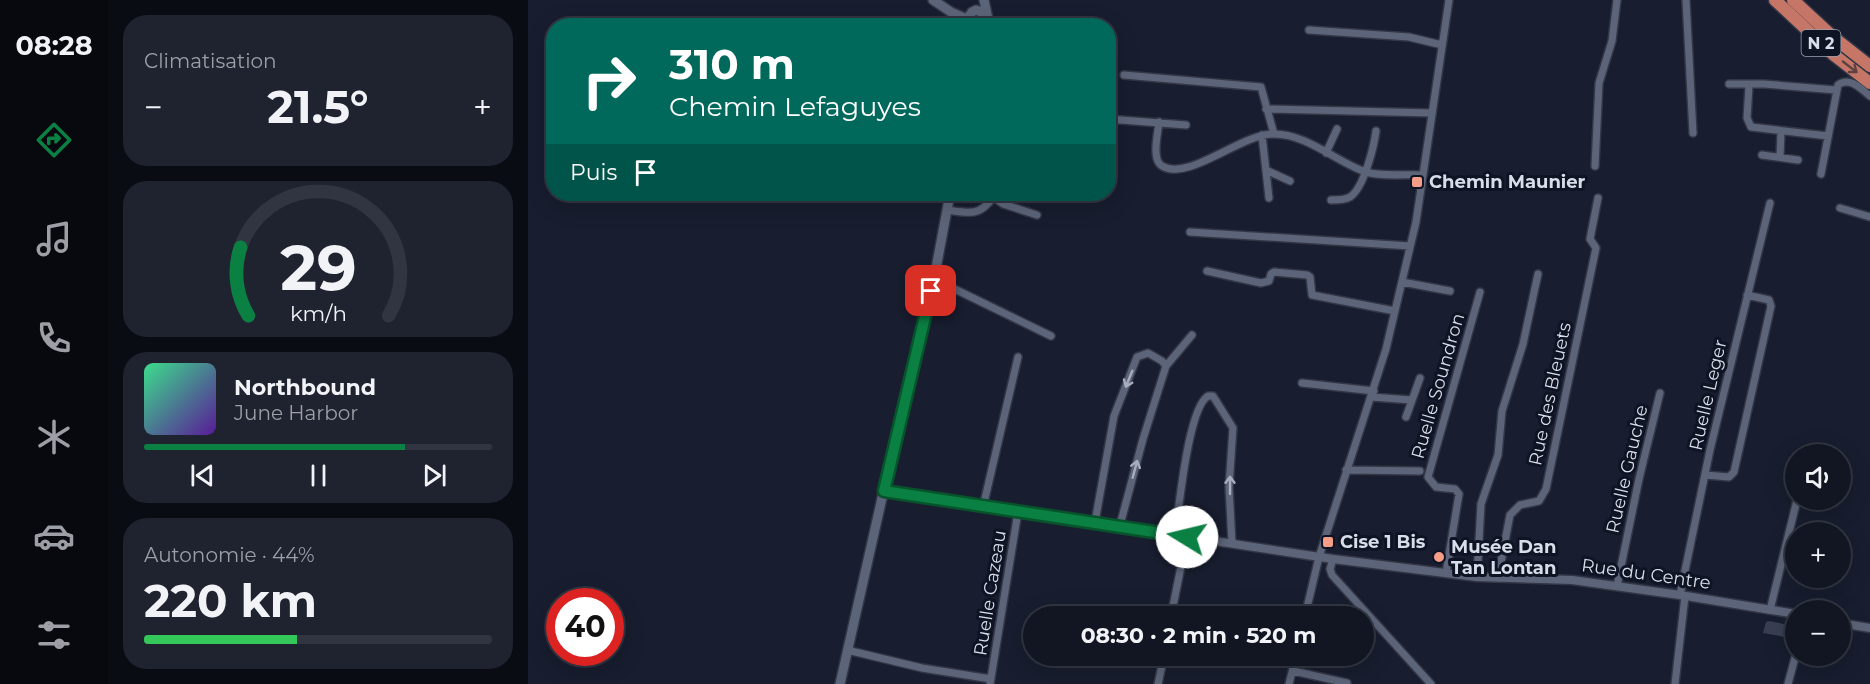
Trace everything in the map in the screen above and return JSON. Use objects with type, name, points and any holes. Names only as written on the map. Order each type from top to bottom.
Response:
[{"type":"highway","name":"N 2","points":[[1775,0],[1834,55],[1870,83]]},
{"type":"highway","name":"N 2","points":[[1793,0],[1839,42],[1870,66]]},
{"type":"main road","points":[[933,0],[966,18]]},
{"type":"main road","points":[[969,18],[978,0]]},
{"type":"main road","points":[[984,0],[986,15]]},
{"type":"main road","points":[[970,18],[976,10],[986,15]]},
{"type":"main road","points":[[840,684],[934,279],[949,201]]},
{"type":"street","points":[[1307,606],[1319,557],[1373,394],[1402,282],[1422,175],[1449,0]]},
{"type":"street","points":[[1595,166],[1599,83],[1612,41],[1617,0]]},
{"type":"street","points":[[1686,0],[1693,133]]},
{"type":"street","points":[[1309,30],[1408,36],[1442,45]]},
{"type":"street","points":[[1124,75],[1261,87],[1274,134]]},
{"type":"street","points":[[1821,174],[1836,90],[1843,81],[1850,81],[1870,96]]},
{"type":"street","points":[[1729,84],[1749,86],[1764,84],[1836,90]]},
{"type":"street","points":[[1749,86],[1746,109],[1748,123],[1756,129],[1828,136]]},
{"type":"street","points":[[1266,109],[1432,113]]},
{"type":"street","points":[[1116,119],[1186,124]]},
{"type":"street","points":[[1159,122],[1156,157],[1165,167],[1183,168],[1197,165],[1243,141],[1274,134],[1299,139],[1365,172],[1422,175]]},
{"type":"street","points":[[1326,153],[1337,129]]},
{"type":"street","points":[[1331,200],[1351,196],[1365,172],[1376,130]]},
{"type":"street","points":[[1780,156],[1781,132]]},
{"type":"street","points":[[1263,135],[1269,198]]},
{"type":"street","points":[[1762,154],[1798,160]]},
{"type":"street","points":[[1268,171],[1290,181]]},
{"type":"street","name":"Rue des Bleuets","points":[[1497,578],[1510,515],[1520,506],[1539,501],[1546,489],[1596,248],[1590,238],[1598,198]]},
{"type":"street","points":[[947,210],[972,214],[985,207],[990,201]]},
{"type":"street","points":[[999,201],[1037,214]]},
{"type":"street","name":"Ruelle Leger","points":[[1675,684],[1683,595],[1705,475],[1770,203]]},
{"type":"street","points":[[1840,208],[1870,217]]},
{"type":"street","points":[[1190,232],[1410,246]]},
{"type":"street","points":[[1207,270],[1261,283],[1269,281],[1274,272],[1306,275],[1310,277],[1312,295],[1395,311]]},
{"type":"street","points":[[1477,576],[1481,504],[1498,455],[1502,411],[1523,344],[1538,274]]},
{"type":"street","points":[[934,279],[1051,336]]},
{"type":"street","points":[[1402,282],[1450,291]]},
{"type":"street","name":"Ruelle Soundron","points":[[1446,573],[1459,494],[1455,489],[1436,487],[1428,477],[1480,292]]},
{"type":"street","points":[[1705,475],[1729,477],[1734,472],[1771,306],[1768,300],[1747,295]]},
{"type":"street","points":[[1120,525],[1143,439],[1166,366],[1192,335]]},
{"type":"street","points":[[1095,522],[1114,416],[1137,357],[1148,353],[1166,366]]},
{"type":"street","points":[[983,507],[1018,357]]},
{"type":"street","points":[[1406,417],[1420,378]]},
{"type":"street","points":[[1302,383],[1412,400]]},
{"type":"street","name":"Ruelle Gauche","points":[[1617,586],[1660,393]]},
{"type":"street","points":[[1176,535],[1184,465],[1196,418],[1201,403],[1208,396],[1213,396],[1233,428],[1229,487],[1232,543]]},
{"type":"street","points":[[1346,470],[1420,471]]},
{"type":"street","name":"Rue du Centre","points":[[884,491],[1333,559],[1497,578],[1572,580],[1683,595],[1785,613]]},
{"type":"street","points":[[1770,610],[1795,510]]},
{"type":"street","name":"Ruelle Cazeau","points":[[848,650],[922,668],[990,681],[1018,512]]},
{"type":"street","points":[[1174,606],[1187,537]]},
{"type":"street","points":[[1333,559],[1330,569],[1332,575],[1431,684]]},
{"type":"street","points":[[1851,624],[1870,628]]},
{"type":"street","points":[[1158,684],[1162,666]]},
{"type":"street","points":[[1289,684],[1294,666]]},
{"type":"street","points":[[1788,684],[1793,666]]},
{"type":"street","points":[[1293,671],[1347,683]]},
{"type":"building","points":[[1766,622],[1785,624],[1785,637],[1763,633]]},
{"type":"place","name":"Chemin Maunier","points":[[1417,182]]},
{"type":"place","name":"Cise 1 Bis","points":[[1328,542]]},
{"type":"place","name":"Musée Dan Tan Lontan","points":[[1439,557]]},
{"type":"route","points":[[931,291],[884,491],[971,506],[1120,525],[1187,537]]}]
